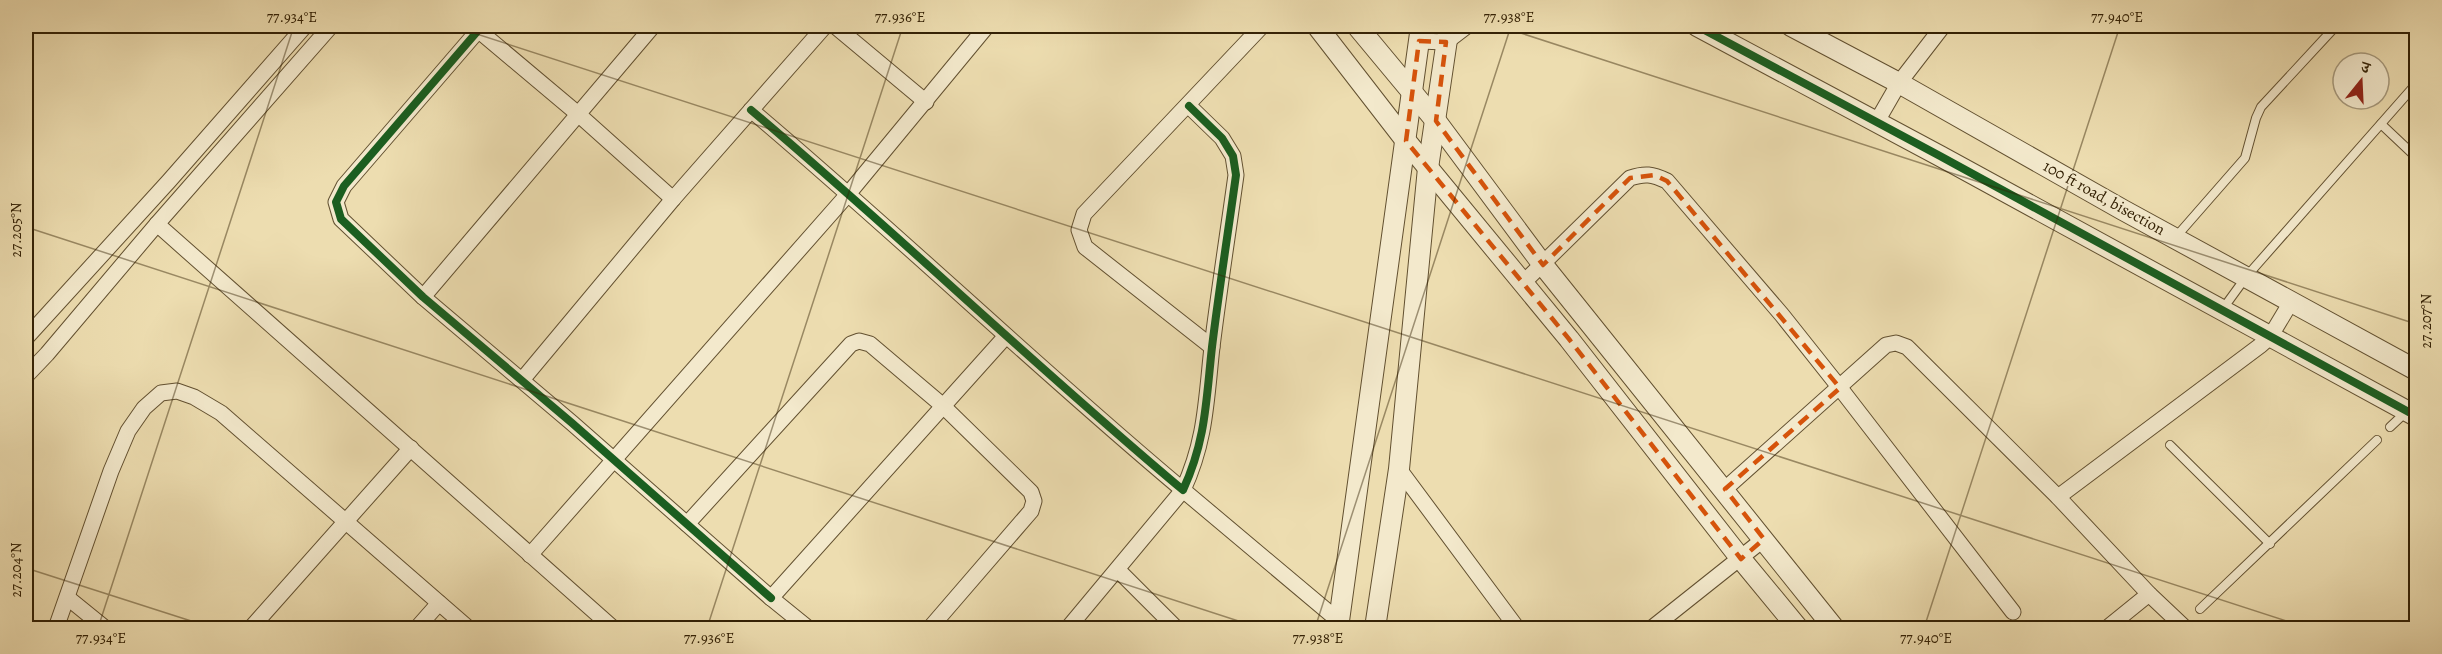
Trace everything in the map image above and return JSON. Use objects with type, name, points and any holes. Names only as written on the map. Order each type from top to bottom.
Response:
[{"type":"street","points":[[27,334],[169,182],[305,26]]},
{"type":"street","points":[[26,375],[48,354],[157,224],[332,26]]},
{"type":"street","points":[[423,297],[653,26]]},
{"type":"street","points":[[522,380],[673,199],[825,26]]},
{"type":"street","points":[[835,26],[926,102]]},
{"type":"street","points":[[530,555],[849,193],[987,26]]},
{"type":"street","points":[[1212,347],[1085,247],[1079,230],[1084,214],[1189,106],[1262,26]]},
{"type":"street","points":[[1317,26],[1406,141],[1523,283],[1798,628]]},
{"type":"street","points":[[1357,26],[1436,121],[1544,265],[1834,628]]},
{"type":"street","points":[[1339,625],[1420,33],[1448,34],[1467,26]]},
{"type":"street","points":[[1697,26],[2412,414]]},
{"type":"street","name":"100 ft road, bisection","points":[[1791,26],[1899,83],[2416,370]]},
{"type":"street","points":[[1876,123],[1899,83],[1943,26]]},
{"type":"street","points":[[673,199],[480,28],[344,186],[336,202],[341,219],[423,297],[808,628]]},
{"type":"street","points":[[1376,628],[1400,469],[1428,168],[1448,34]]},
{"type":"street","points":[[1068,628],[1183,490],[1196,463],[1203,436],[1212,347],[1236,175],[1233,156],[1222,138],[1189,106]]},
{"type":"street","points":[[751,110],[849,193],[1090,412],[1339,625]]},
{"type":"street","points":[[1523,283],[1544,265],[1630,178],[1643,173],[1667,181],[1782,315],[2013,612]]},
{"type":"street","points":[[157,224],[613,628]]},
{"type":"street","points":[[2058,497],[2270,337],[2291,302]]},
{"type":"street","points":[[771,598],[1006,336]]},
{"type":"street","points":[[687,524],[851,344],[859,341],[870,344],[942,405],[1031,492],[1034,501],[1031,511],[930,628]]},
{"type":"street","points":[[1725,489],[1886,345],[1896,343],[1906,347],[2058,497],[2149,594],[2185,628]]},
{"type":"street","points":[[56,628],[111,471],[128,431],[144,408],[161,393],[177,391],[194,397],[221,413],[468,628]]},
{"type":"street","points":[[251,628],[411,448]]},
{"type":"street","points":[[1400,469],[1517,628]]},
{"type":"street","points":[[1652,628],[1764,539]]},
{"type":"street","points":[[1118,570],[1176,628]]},
{"type":"street","points":[[2107,628],[2149,594]]},
{"type":"street","points":[[68,598],[105,628]]},
{"type":"street","points":[[417,628],[439,603]]},
{"type":"lane","points":[[2175,238],[2245,158],[2261,107],[2336,26]]},
{"type":"lane","points":[[2222,310],[2246,277],[2416,84]]},
{"type":"lane","points":[[2381,124],[2416,157]]},
{"type":"lane","points":[[2390,427],[2412,414]]},
{"type":"lane","points":[[2200,609],[2377,440]]},
{"type":"lane","points":[[2170,445],[2270,544]]},
{"type":"highlighted area","points":[[1419,41],[1446,42],[1436,121],[1543,265],[1630,178],[1654,175],[1667,181],[1840,388],[1725,489],[1764,539],[1741,559],[1569,339],[1406,141]]},
{"type":"cycle path","points":[[482,26],[344,186],[336,202],[341,219],[423,297],[572,423],[771,598]]},
{"type":"cycle path","points":[[1697,26],[2416,416]]},
{"type":"cycle path","points":[[751,110],[1183,490],[1191,472],[1204,420],[1236,175],[1233,156],[1222,138],[1189,106]]}]
